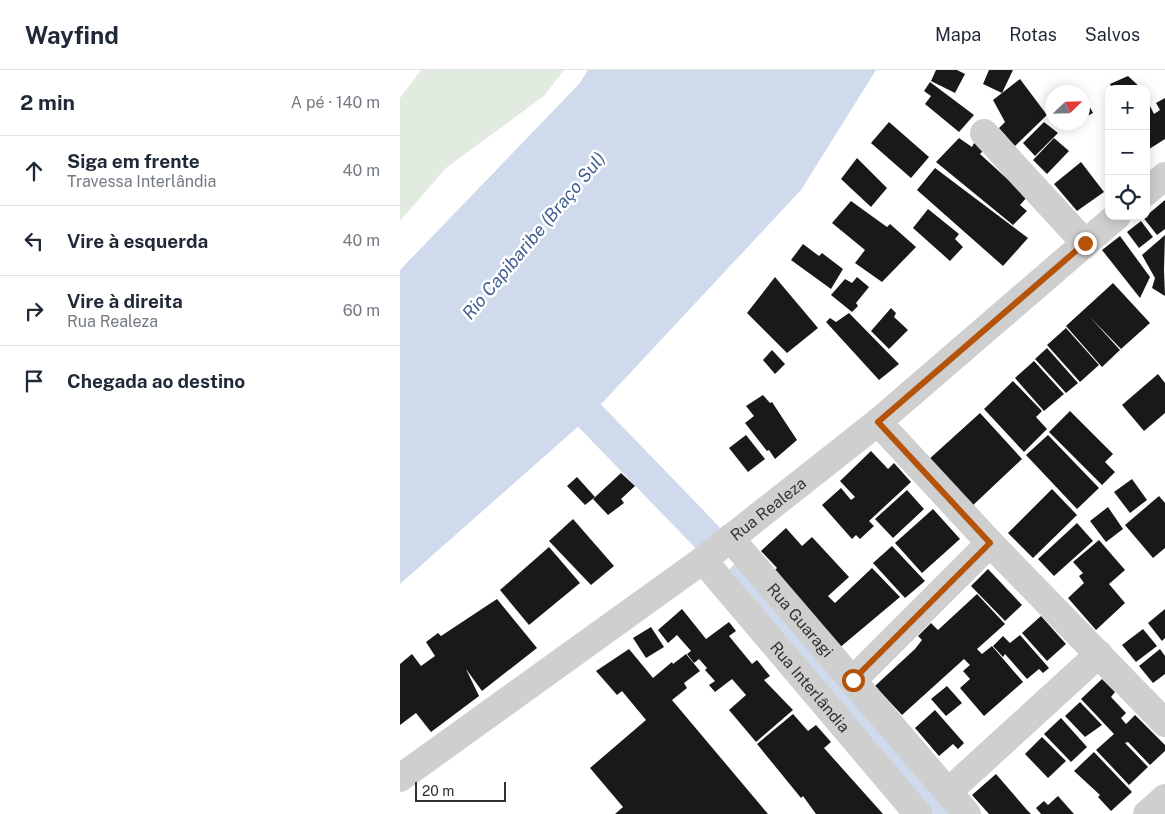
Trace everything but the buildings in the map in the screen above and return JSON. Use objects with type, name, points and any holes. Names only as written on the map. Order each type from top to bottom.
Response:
[{"type":"street","points":[[984,133],[1085,243]]},
{"type":"street","points":[[1150,189],[1165,176]]},
{"type":"street","name":"Rua Realeza","points":[[400,778],[703,560],[878,422],[1112,220]]},
{"type":"street","points":[[878,422],[990,543],[1165,723]]},
{"type":"street","name":"Rua Guaragi","points":[[730,538],[968,814]]},
{"type":"street","points":[[853,680],[990,543]]},
{"type":"street","name":"Rua Interlândia","points":[[703,560],[918,814]]},
{"type":"street","points":[[948,792],[1099,654]]},
{"type":"street","points":[[1147,814],[1165,798]]},
{"type":"shaded area","points":[[421,70],[564,70],[544,96],[446,168],[400,221],[400,98]]},
{"type":"water","name":"Rio Capibaribe (Braço Sul)","points":[[588,70],[876,70],[801,190],[590,416],[400,584],[400,270],[579,84]]},
{"type":"waterway","points":[[590,416],[706,536]]},
{"type":"waterway","points":[[743,578],[948,814]]},
{"type":"route","points":[[853,680],[990,543],[878,422],[1085,243]]}]
